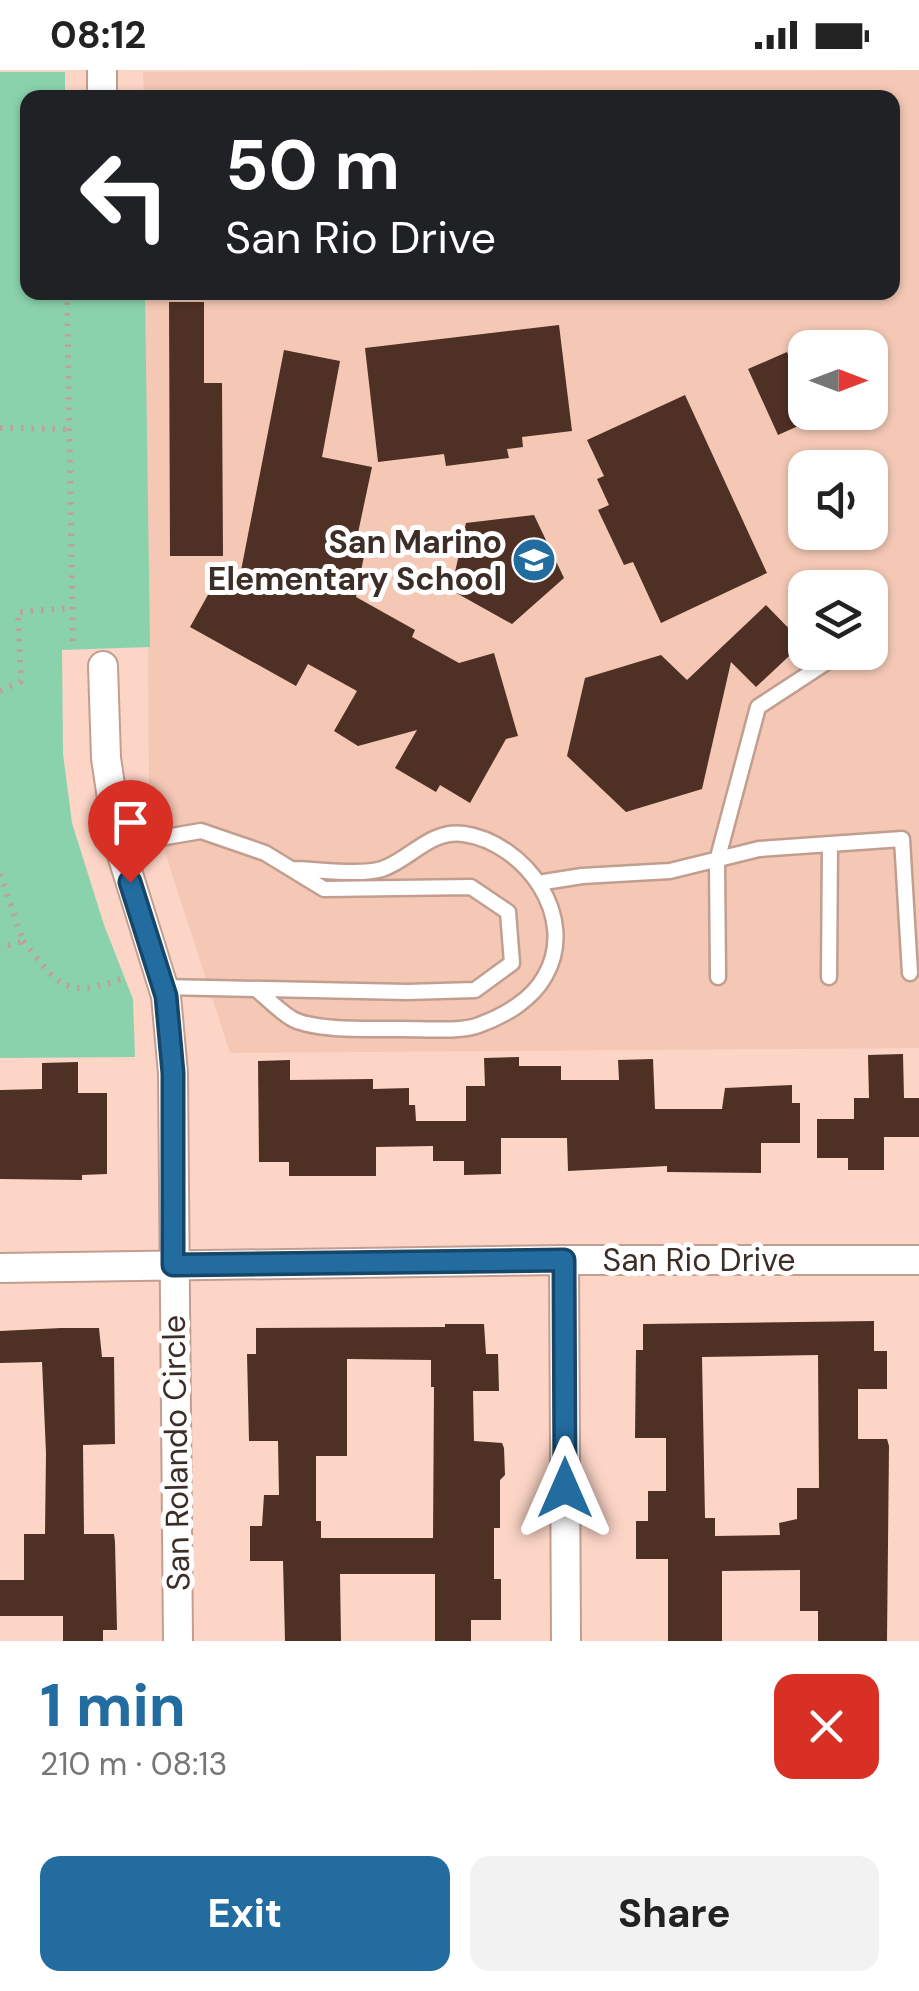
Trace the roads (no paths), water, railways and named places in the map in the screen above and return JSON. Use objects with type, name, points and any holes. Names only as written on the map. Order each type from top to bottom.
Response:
[{"type":"street","name":"San Rolando Circle","points":[[103,666],[106,758],[118,844],[164,988],[173,1073],[178,1641]]},
{"type":"street","name":"San Rio Drive","points":[[0,1268],[564,1260],[919,1260]]},
{"type":"street","points":[[564,1260],[566,1641]]},
{"type":"lane","points":[[718,977],[716,861],[758,707],[815,670]]},
{"type":"lane","points":[[118,844],[201,830],[265,853],[324,889],[470,887],[508,912],[512,964],[475,990],[164,988]]},
{"type":"lane","points":[[255,988],[294,1020],[352,1030],[476,1027],[523,1003],[546,975],[556,937],[548,898],[529,868],[506,849],[462,833],[424,842],[377,871],[291,869]]},
{"type":"lane","points":[[538,883],[670,871],[759,849],[902,839],[910,974]]},
{"type":"lane","points":[[829,977],[830,844]]},
{"type":"place","name":"San Marino Elementary School","points":[[534,560]]}]
